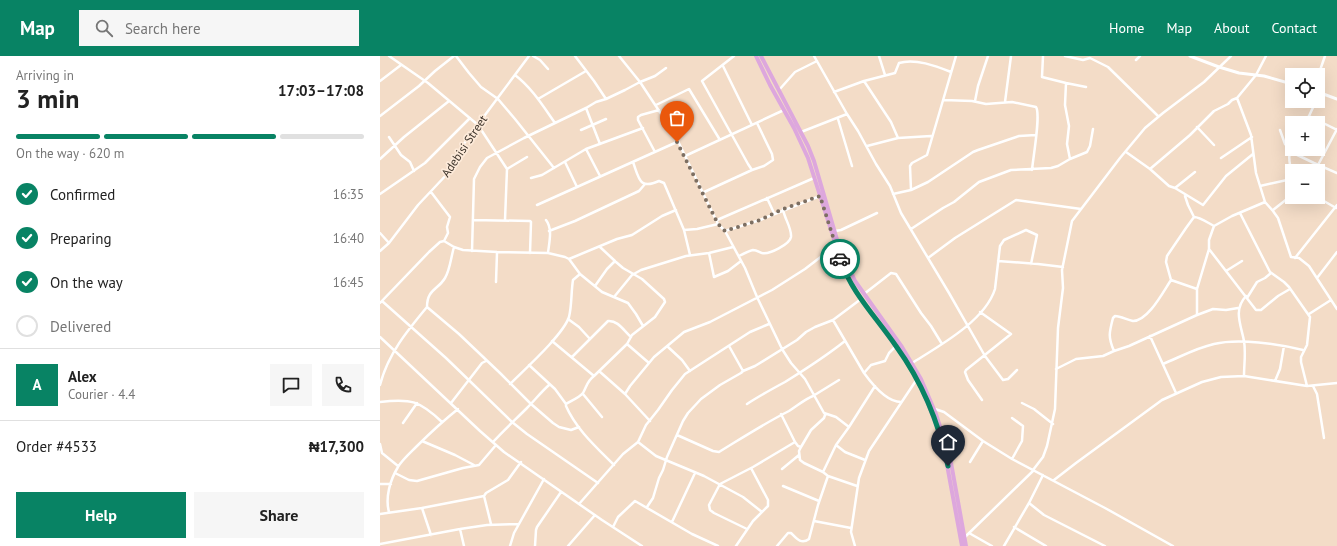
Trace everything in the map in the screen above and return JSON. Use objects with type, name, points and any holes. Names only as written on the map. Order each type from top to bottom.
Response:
[{"type":"main road","points":[[756,56],[808,158],[835,246],[852,286],[896,346],[917,379],[929,406],[945,454],[962,546]]},
{"type":"main road","points":[[761,56],[802,132],[814,161],[842,254],[855,281],[912,363],[935,409],[950,457],[966,546]]},
{"type":"street","points":[[389,56],[425,81],[478,126],[507,169],[505,220]]},
{"type":"street","points":[[380,116],[455,56],[481,87],[498,99],[554,168]]},
{"type":"street","name":"Adebisi Street","points":[[380,251],[389,243],[412,211],[452,168],[465,142],[476,130],[485,115],[529,56]]},
{"type":"street","points":[[533,56],[540,60],[548,69]]},
{"type":"street","points":[[575,56],[606,99]]},
{"type":"street","points":[[619,56],[656,105],[685,156],[718,224],[725,231],[739,256],[769,324],[782,349],[798,372],[805,379],[825,414],[836,417],[850,427]]},
{"type":"street","points":[[734,56],[702,81],[752,170]]},
{"type":"street","points":[[814,56],[846,114],[867,146],[893,194],[901,213],[968,326],[984,356],[1004,380],[1008,380],[1017,370]]},
{"type":"street","points":[[879,56],[885,75]]},
{"type":"street","points":[[911,190],[911,164],[926,156],[956,56]]},
{"type":"street","points":[[975,101],[978,86],[988,56]]},
{"type":"street","points":[[1005,102],[1011,56]]},
{"type":"street","points":[[1043,56],[1042,77],[1086,87]]},
{"type":"street","points":[[1065,56],[1083,60],[1090,57],[1112,70],[1158,116]]},
{"type":"street","points":[[1136,60],[1140,56]]},
{"type":"street","points":[[1190,56],[1239,73],[1264,76],[1285,82]]},
{"type":"street","points":[[964,538],[1034,470],[1043,457],[1056,409],[1058,328],[1062,302],[1063,267],[1072,221],[1145,128],[1158,116],[1204,82],[1231,56]]},
{"type":"street","points":[[1150,169],[1190,135],[1214,111],[1237,98],[1256,75],[1266,56]]},
{"type":"street","points":[[1321,68],[1325,56]]},
{"type":"street","points":[[779,90],[795,72],[817,61]]},
{"type":"street","points":[[834,92],[864,81],[896,72],[898,64],[906,61],[936,66],[951,72]]},
{"type":"street","points":[[380,81],[402,65]]},
{"type":"street","points":[[723,66],[752,125]]},
{"type":"street","points":[[472,251],[474,179],[483,163],[491,155],[596,102],[606,99],[640,82],[656,76],[666,68]]},
{"type":"street","points":[[538,99],[586,71]]},
{"type":"street","points":[[515,74],[524,82],[538,99],[555,124]]},
{"type":"street","points":[[864,81],[891,122],[898,138]]},
{"type":"street","points":[[1066,83],[1065,105],[1070,126],[1067,144],[1070,159]]},
{"type":"street","points":[[656,105],[689,89],[720,140]]},
{"type":"street","points":[[1325,95],[1337,99]]},
{"type":"street","points":[[1237,98],[1252,137],[1256,173],[1265,202],[1273,210],[1281,226],[1291,257],[1299,258],[1306,263],[1337,309]]},
{"type":"street","points":[[944,100],[975,101],[986,104],[1012,102],[1037,108],[1032,170]]},
{"type":"street","points":[[380,159],[404,137],[449,101]]},
{"type":"street","points":[[586,108],[600,144]]},
{"type":"street","points":[[1309,116],[1313,108]]},
{"type":"street","points":[[655,152],[638,120],[638,117],[659,110]]},
{"type":"street","points":[[685,156],[784,110]]},
{"type":"street","points":[[802,132],[838,119],[846,114]]},
{"type":"street","points":[[380,194],[414,171],[435,153],[470,118]]},
{"type":"street","points":[[581,130],[606,119]]},
{"type":"street","points":[[838,119],[852,166]]},
{"type":"street","points":[[702,193],[764,166],[773,160],[772,154],[757,123]]},
{"type":"street","points":[[1319,164],[1337,130],[1325,124]]},
{"type":"street","points":[[1197,127],[1214,145]]},
{"type":"street","points":[[531,178],[542,175],[586,149],[643,128]]},
{"type":"street","points":[[911,229],[954,202],[979,182],[1011,170],[1051,168],[1084,154],[1088,150],[1092,141],[1093,129]]},
{"type":"street","points":[[1280,130],[1285,144]]},
{"type":"street","points":[[893,194],[911,190],[928,182],[972,152],[1019,136],[1036,135]]},
{"type":"street","points":[[867,146],[898,138],[931,136]]},
{"type":"street","points":[[389,137],[401,155],[410,162],[414,171]]},
{"type":"street","points":[[1221,158],[1252,137]]},
{"type":"street","points":[[537,205],[677,142]]},
{"type":"street","points":[[586,149],[600,176]]},
{"type":"street","points":[[1126,152],[1150,169],[1169,186],[1203,205],[1226,176],[1253,154]]},
{"type":"street","points":[[1260,186],[1291,178],[1290,156]]},
{"type":"street","points":[[1300,156],[1316,164]]},
{"type":"street","points":[[507,169],[527,157]]},
{"type":"street","points":[[566,162],[577,187]]},
{"type":"street","points":[[633,162],[639,178],[644,184],[649,185],[660,181],[662,182],[684,230],[690,255]]},
{"type":"street","points":[[1325,168],[1337,173]]},
{"type":"street","points":[[1175,188],[1195,172]]},
{"type":"street","points":[[716,220],[814,178]]},
{"type":"street","points":[[550,230],[575,221],[639,191],[644,184]]},
{"type":"street","points":[[431,192],[450,217],[447,227],[448,233],[444,241],[440,242],[429,252],[381,302],[446,358],[512,422],[598,483]]},
{"type":"street","points":[[1185,195],[1194,216],[1214,226]]},
{"type":"street","points":[[725,231],[760,220],[783,209],[820,196]]},
{"type":"street","points":[[767,198],[774,213]]},
{"type":"street","points":[[928,258],[955,238],[1016,200],[1081,209]]},
{"type":"street","points":[[1273,210],[1285,201]]},
{"type":"street","points":[[1295,258],[1336,206],[1325,201]]},
{"type":"street","points":[[1197,315],[1197,289],[1214,226],[1232,216],[1265,202]]},
{"type":"street","points":[[739,256],[753,250],[764,254],[768,253],[786,245],[790,241],[791,236],[783,209]]},
{"type":"street","points":[[444,241],[463,250],[548,253],[569,259],[616,239],[632,235],[662,216],[676,210]]},
{"type":"street","points":[[835,231],[842,230],[877,213]]},
{"type":"street","points":[[1240,213],[1270,272],[1284,282],[1309,314],[1311,320],[1307,344],[1301,357],[1307,386]]},
{"type":"street","points":[[1171,280],[1166,262],[1167,256],[1194,216]]},
{"type":"street","points":[[473,220],[530,222],[530,253]]},
{"type":"street","points":[[546,220],[550,230],[548,253]]},
{"type":"street","points":[[684,230],[697,229],[718,224]]},
{"type":"street","points":[[912,363],[968,326],[994,294],[997,284],[998,261],[1002,242],[1026,230],[1037,235],[1031,264]]},
{"type":"street","points":[[380,233],[389,243]]},
{"type":"street","points":[[625,394],[654,357],[687,330],[710,322],[757,298],[788,280],[835,246]]},
{"type":"street","points":[[380,385],[381,377],[394,350],[410,327],[427,307],[427,300],[430,293],[446,276],[454,247]]},
{"type":"street","points":[[566,404],[583,394],[590,379],[627,344],[631,337],[655,317],[665,302],[664,299],[651,287],[634,273],[615,262],[600,247]]},
{"type":"street","points":[[614,297],[634,273],[645,268],[690,255],[710,253],[734,247]]},
{"type":"street","points":[[1209,248],[1256,310],[1258,311],[1290,289]]},
{"type":"street","points":[[496,282],[497,252]]},
{"type":"street","points":[[710,253],[714,277],[728,271],[741,261]]},
{"type":"street","points":[[1317,278],[1337,253]]},
{"type":"street","points":[[569,259],[580,274],[602,292],[628,303],[643,326]]},
{"type":"street","points":[[998,261],[1063,267]]},
{"type":"street","points":[[595,286],[607,269],[615,262]]},
{"type":"street","points":[[1226,271],[1242,262]]},
{"type":"street","points":[[1244,376],[1244,342],[1238,308],[1257,282],[1265,278],[1270,272]]},
{"type":"street","points":[[863,294],[891,273],[896,274],[942,344]]},
{"type":"street","points":[[510,384],[563,328],[568,319],[573,280],[580,274]]},
{"type":"street","points":[[1171,280],[1197,289]]},
{"type":"street","points":[[1114,351],[1109,340],[1113,318],[1118,316],[1132,321],[1141,318],[1150,310],[1171,280]]},
{"type":"street","points":[[647,507],[653,498],[658,478],[683,421],[696,404],[720,385],[797,340],[811,330],[833,320],[861,299]]},
{"type":"street","points":[[1309,314],[1331,300]]},
{"type":"street","points":[[427,307],[459,334],[531,404],[559,427],[571,430],[579,426]]},
{"type":"street","points":[[1056,369],[1076,359],[1103,356],[1213,309],[1226,310],[1238,308]]},
{"type":"street","points":[[980,312],[1011,334],[965,372],[968,380],[982,400]]},
{"type":"street","points":[[568,319],[590,339]]},
{"type":"street","points":[[572,357],[604,323],[610,320],[616,322],[631,337]]},
{"type":"street","points":[[833,320],[864,373],[889,400],[902,402]]},
{"type":"street","points":[[579,504],[624,454],[638,442],[646,425],[678,382],[690,371],[750,332],[769,324]]},
{"type":"street","points":[[1150,336],[1176,393]]},
{"type":"street","points":[[380,337],[496,445],[561,492],[642,546]]},
{"type":"street","points":[[552,341],[594,376]]},
{"type":"street","points":[[747,404],[826,356],[845,341]]},
{"type":"street","points":[[1162,364],[1197,349],[1216,344],[1244,342],[1284,346],[1303,350]]},
{"type":"street","points":[[627,344],[649,363]]},
{"type":"street","points":[[667,346],[682,360],[690,371]]},
{"type":"street","points":[[729,346],[743,371]]},
{"type":"street","points":[[864,373],[871,365],[884,361],[896,346]]},
{"type":"street","points":[[1275,381],[1284,346]]},
{"type":"street","points":[[451,403],[486,361]]},
{"type":"street","points":[[529,365],[559,393],[566,404],[568,411],[593,445],[614,465]]},
{"type":"street","points":[[599,371],[625,394],[650,421]]},
{"type":"street","points":[[1054,480],[1076,462],[1162,400],[1208,380],[1221,377],[1244,376],[1307,386],[1337,383]]},
{"type":"street","points":[[855,546],[851,528],[857,486],[865,460],[869,451],[917,379]]},
{"type":"street","points":[[677,435],[717,452],[781,414],[798,406],[839,380]]},
{"type":"street","points":[[493,442],[540,393],[550,385]]},
{"type":"street","points":[[823,472],[836,445],[850,427],[875,386]]},
{"type":"street","points":[[1313,386],[1317,394],[1324,438]]},
{"type":"street","points":[[583,394],[602,417]]},
{"type":"street","points":[[380,402],[402,400],[416,403],[427,408],[442,422]]},
{"type":"street","points":[[403,422],[416,403]]},
{"type":"street","points":[[1022,403],[1034,409],[1053,424]]},
{"type":"street","points":[[389,512],[387,505],[391,484],[398,466],[432,430],[458,409]]},
{"type":"street","points":[[935,409],[944,412],[983,441],[1012,459],[1054,480],[1173,546]]},
{"type":"street","points":[[781,414],[795,442],[801,447]]},
{"type":"street","points":[[825,414],[824,418],[811,430],[801,447],[799,454],[800,460],[828,476],[857,486]]},
{"type":"street","points":[[1012,418],[1023,426],[1023,431],[1022,441],[1012,459]]},
{"type":"street","points":[[422,441],[455,455],[475,466]]},
{"type":"street","points":[[970,462],[983,441]]},
{"type":"street","points":[[638,442],[656,456],[720,484],[743,497],[762,512]]},
{"type":"street","points":[[747,530],[710,510],[709,506],[720,484],[795,442]]},
{"type":"street","points":[[380,444],[382,453],[398,466]]},
{"type":"street","points":[[395,473],[409,480],[417,481],[479,465],[496,445]]},
{"type":"street","points":[[836,445],[845,452],[865,460]]},
{"type":"street","points":[[782,469],[799,454]]},
{"type":"street","points":[[380,514],[422,508],[484,496],[486,493],[508,480],[521,462]]},
{"type":"street","points":[[736,546],[752,522],[768,506],[768,500],[751,468]]},
{"type":"street","points":[[672,522],[694,472]]},
{"type":"street","points":[[1004,546],[1029,503],[1043,475]]},
{"type":"street","points":[[777,546],[788,533],[800,541],[807,541],[812,530],[828,476]]},
{"type":"street","points":[[510,546],[519,524],[544,479]]},
{"type":"street","points":[[380,484],[391,484]]},
{"type":"street","points":[[783,486],[820,501]]},
{"type":"street","points":[[535,546],[537,527],[561,492]]},
{"type":"street","points":[[484,496],[491,524]]},
{"type":"street","points":[[612,527],[618,517],[634,501],[647,507],[692,534],[718,546]]},
{"type":"street","points":[[1029,503],[1044,514],[1105,546]]},
{"type":"street","points":[[422,508],[431,535]]},
{"type":"street","points":[[568,546],[595,515]]},
{"type":"street","points":[[814,521],[851,528]]},
{"type":"street","points":[[380,544],[491,524],[519,524]]},
{"type":"street","points":[[1014,527],[1046,546]]},
{"type":"street","points":[[460,529],[464,546]]},
{"type":"street","points":[[968,533],[992,546]]},
{"type":"way so far","points":[[677,142],[718,224],[725,231],[760,220],[783,209],[820,196],[828,226],[840,259]]},
{"type":"route","points":[[840,259],[852,286],[896,346],[917,379],[939,432],[948,466]]}]
